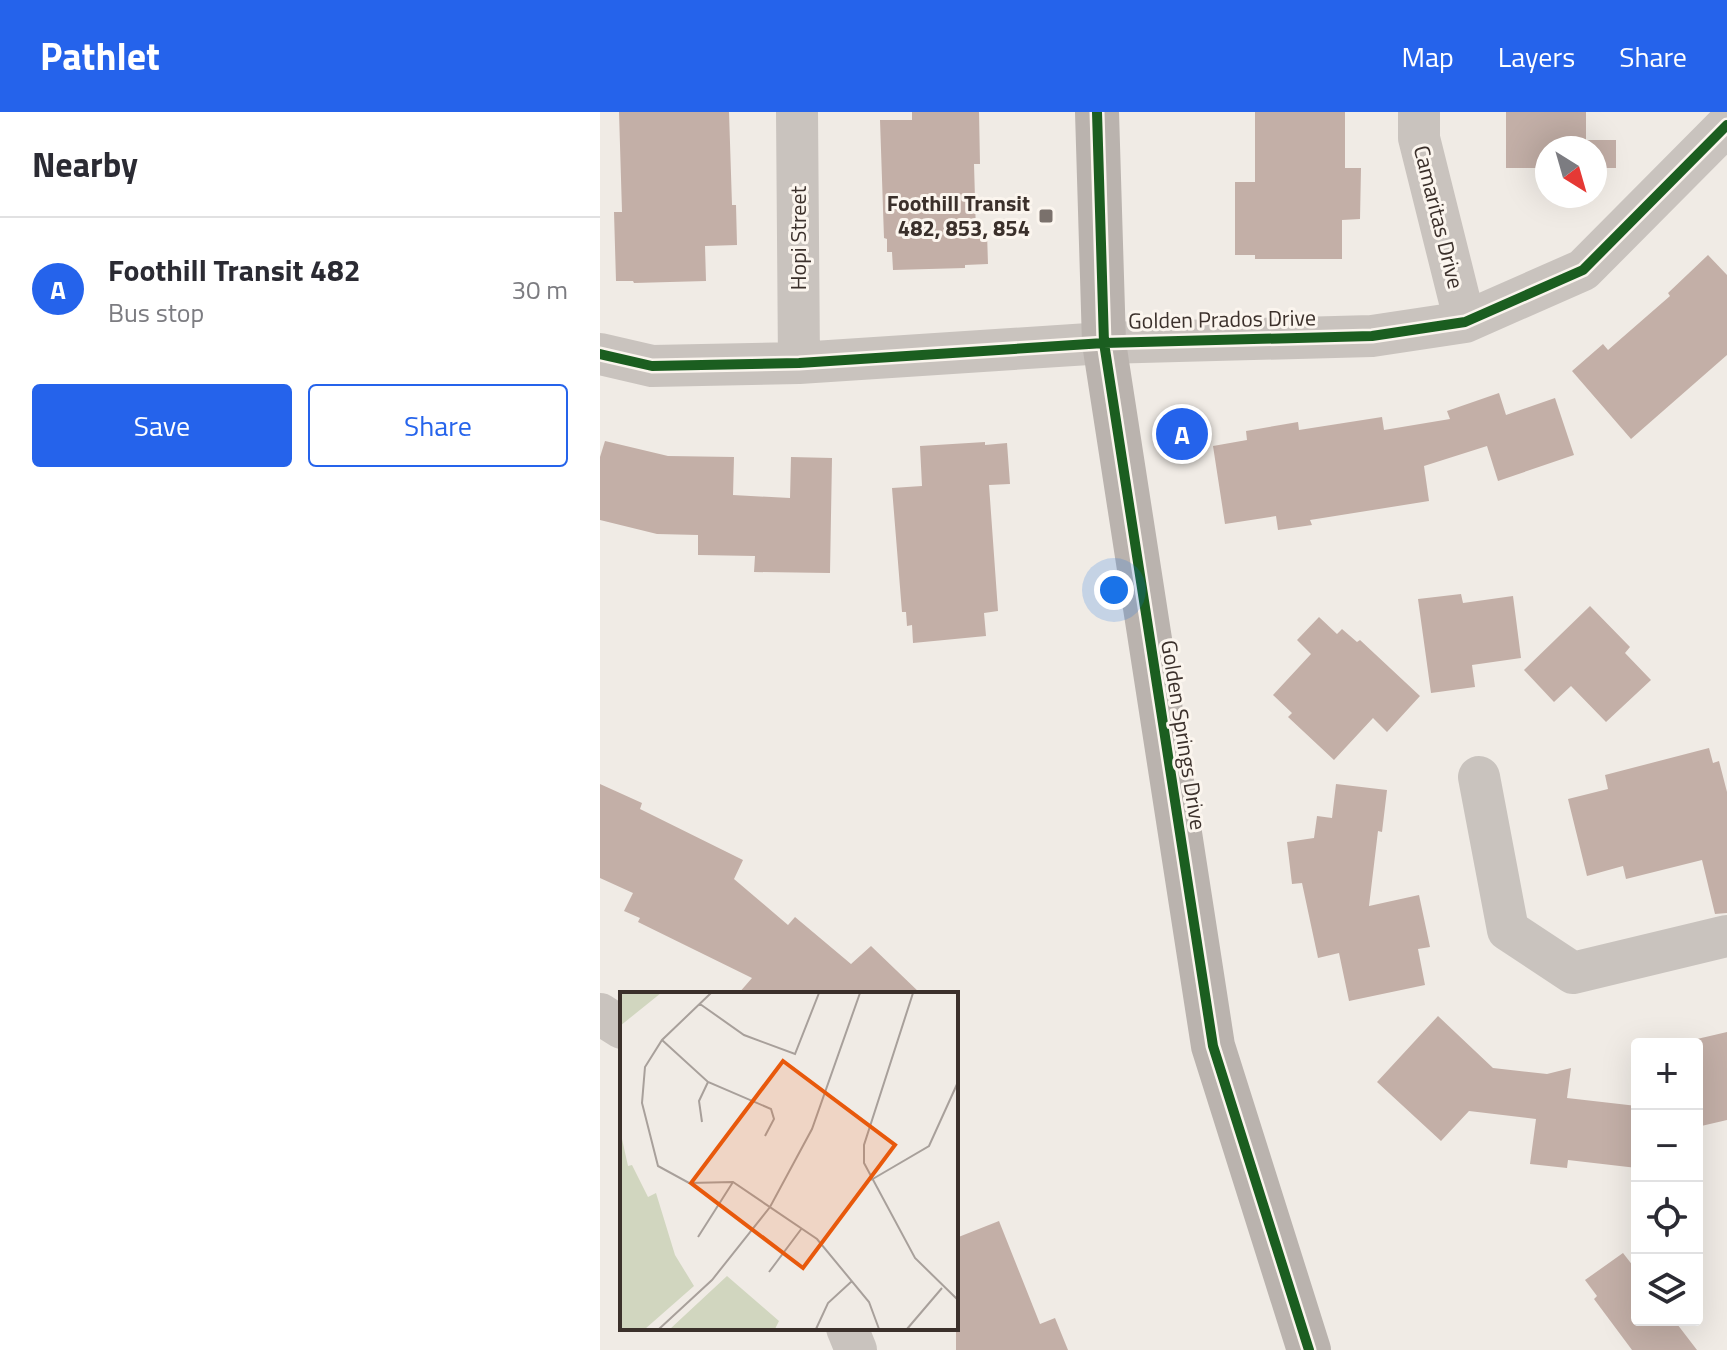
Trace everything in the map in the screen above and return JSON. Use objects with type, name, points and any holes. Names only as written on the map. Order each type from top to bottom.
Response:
[{"type":"main road","name":"Golden Springs Drive","points":[[1097,112],[1104,343],[1213,1046],[1309,1350]]},
{"type":"street","name":"Hopi Street","points":[[797,112],[799,363]]},
{"type":"street","name":"Camaritas Drive","points":[[1419,112],[1419,138],[1465,322]]},
{"type":"street","name":"Golden Prados Drive","points":[[600,354],[652,366],[799,363],[1104,343],[1372,336],[1465,322],[1583,270],[1727,125]]},
{"type":"street","points":[[1479,777],[1508,930],[1573,973],[1727,936]]},
{"type":"street","points":[[600,1014],[620,1027]]},
{"type":"street","points":[[848,1330],[856,1350]]},
{"type":"building","points":[[619,112],[729,112],[732,205],[736,205],[737,245],[705,246],[706,281],[616,281],[614,212],[622,212]]},
{"type":"building","points":[[912,112],[979,112],[980,164],[974,164],[976,234],[987,233],[988,264],[965,265],[965,268],[893,270],[892,252],[887,252],[887,239],[884,238],[880,120],[912,120]]},
{"type":"building","points":[[1255,112],[1345,112],[1345,168],[1361,168],[1360,219],[1342,220],[1342,259],[1255,259],[1255,255],[1235,255],[1235,182],[1255,182]]},
{"type":"building","points":[[1506,112],[1586,112],[1586,136],[1535,136],[1535,168],[1506,168]]},
{"type":"building","points":[[1607,140],[1616,140],[1616,168],[1607,168]]},
{"type":"building","points":[[1708,255],[1727,275],[1727,355],[1631,439],[1572,371],[1603,344],[1608,350],[1670,296],[1668,293]]},
{"type":"building","points":[[1499,393],[1506,415],[1555,398],[1574,455],[1498,481],[1487,446],[1424,466],[1429,501],[1310,520],[1312,525],[1278,530],[1276,516],[1225,524],[1213,446],[1247,440],[1246,431],[1298,422],[1299,430],[1382,417],[1384,430],[1450,419],[1447,411]]},
{"type":"building","points":[[605,441],[668,456],[734,457],[733,495],[790,498],[791,457],[832,458],[830,573],[754,572],[755,556],[698,555],[698,535],[657,534],[600,520],[600,457]]},
{"type":"building","points":[[985,442],[985,445],[1007,443],[1010,484],[989,485],[998,611],[984,613],[986,636],[913,643],[912,625],[907,626],[906,612],[902,612],[892,488],[922,486],[920,446]]},
{"type":"building","points":[[1461,594],[1463,603],[1513,596],[1521,658],[1472,665],[1475,687],[1431,693],[1418,599]]},
{"type":"building","points":[[1590,606],[1630,647],[1625,653],[1651,680],[1606,722],[1571,686],[1554,702],[1524,670]]},
{"type":"building","points":[[1319,617],[1337,634],[1342,629],[1357,642],[1360,640],[1420,696],[1387,732],[1373,718],[1334,760],[1288,717],[1292,713],[1273,695],[1311,654],[1297,640]]},
{"type":"building","points":[[1709,748],[1713,763],[1719,761],[1727,792],[1727,913],[1715,914],[1702,860],[1626,879],[1623,866],[1587,876],[1568,799],[1608,789],[1605,775]]},
{"type":"building","points":[[600,784],[642,803],[640,809],[743,860],[734,879],[788,925],[795,917],[851,964],[871,946],[919,992],[740,992],[752,978],[638,922],[640,918],[624,911],[633,893],[600,878]]},
{"type":"building","points":[[1336,784],[1387,790],[1382,832],[1378,831],[1369,906],[1419,895],[1430,947],[1418,949],[1425,985],[1349,1001],[1339,953],[1318,958],[1302,883],[1292,884],[1287,842],[1314,838],[1317,816],[1332,818]]},
{"type":"building","points":[[1438,1016],[1493,1068],[1547,1074],[1571,1068],[1567,1098],[1631,1105],[1631,1167],[1568,1160],[1567,1168],[1530,1164],[1536,1119],[1469,1111],[1441,1141],[1377,1082]]},
{"type":"building","points":[[1727,1032],[1727,1120],[1703,1126],[1703,1038]]},
{"type":"building","points":[[999,1221],[1040,1324],[1055,1318],[1068,1350],[956,1350],[958,1237]]},
{"type":"building","points":[[1623,1253],[1631,1263],[1631,1326],[1679,1326],[1697,1350],[1632,1350],[1594,1299],[1597,1296],[1585,1280]]},
{"type":"cycle path","points":[[1097,112],[1104,343],[1213,1046],[1309,1350]]},
{"type":"cycle path","points":[[600,354],[652,366],[799,363],[1104,343],[1372,336],[1465,322],[1583,270],[1727,125]]},
{"type":"place","name":"Foothill Transit 482, 853, 854","points":[[1046,216]]},
{"type":"place","name":"Foothill Transit 482","points":[[1182,434]]}]
